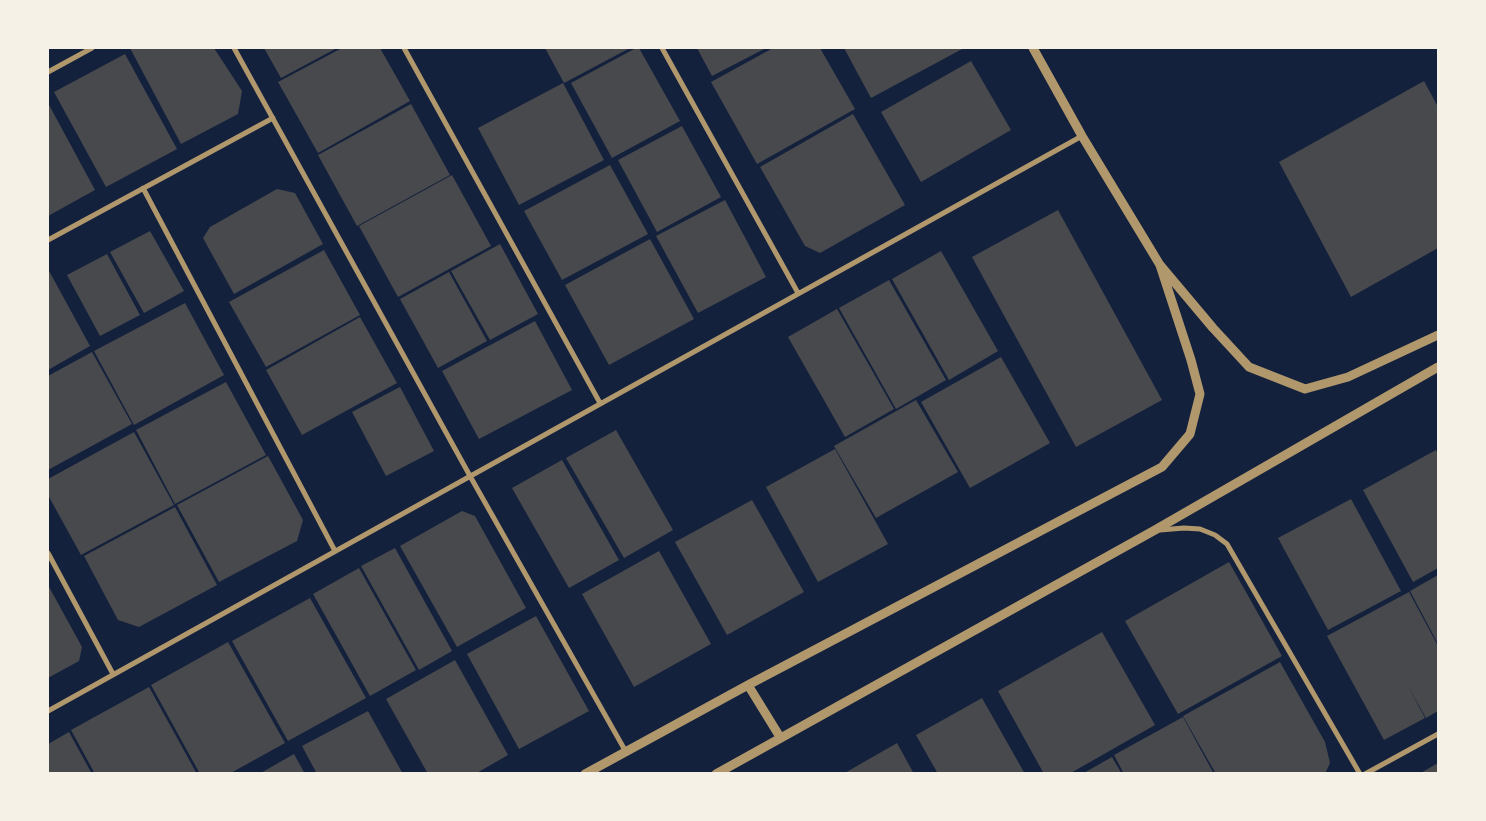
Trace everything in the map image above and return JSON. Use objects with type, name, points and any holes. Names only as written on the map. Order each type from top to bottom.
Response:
[{"type":"street","points":[[48,72],[92,48]]},
{"type":"street","points":[[234,48],[470,476],[626,752]]},
{"type":"street","points":[[404,48],[600,404]]},
{"type":"street","points":[[662,48],[798,293]]},
{"type":"street","points":[[1033,48],[1082,136],[1160,265],[1249,367],[1305,389],[1348,377],[1438,335]]},
{"type":"street","points":[[48,240],[273,118]]},
{"type":"street","points":[[48,711],[1082,136]]},
{"type":"street","points":[[143,188],[335,551]]},
{"type":"street","points":[[586,774],[748,685],[1162,467],[1190,434],[1200,394],[1160,265]]},
{"type":"street","points":[[716,774],[1156,530],[1438,367]]},
{"type":"street","points":[[1156,530],[1200,529],[1227,544],[1360,774]]},
{"type":"street","points":[[48,553],[113,674]]},
{"type":"street","points":[[748,685],[780,737]]},
{"type":"street","points":[[1365,774],[1438,734]]},
{"type":"building","points":[[130,48],[214,48],[242,91],[238,114],[181,144]]},
{"type":"building","points":[[264,48],[337,48],[281,78]]},
{"type":"building","points":[[342,48],[380,48],[410,101],[318,153],[278,82]]},
{"type":"building","points":[[545,48],[630,48],[564,83]]},
{"type":"building","points":[[639,48],[680,121],[612,158],[571,83]]},
{"type":"building","points":[[697,48],[766,48],[712,76]]},
{"type":"building","points":[[773,48],[820,48],[855,109],[757,164],[711,82]]},
{"type":"building","points":[[844,48],[964,48],[871,98]]},
{"type":"building","points":[[125,54],[177,149],[106,187],[54,92]]},
{"type":"building","points":[[971,61],[1011,130],[921,182],[881,112]]},
{"type":"building","points":[[1424,81],[1438,107],[1438,248],[1351,297],[1279,162]]},
{"type":"building","points":[[563,83],[604,160],[519,205],[478,128]]},
{"type":"building","points":[[48,103],[95,190],[48,216]]},
{"type":"building","points":[[411,104],[450,175],[357,226],[318,155]]},
{"type":"building","points":[[853,114],[905,205],[820,253],[805,246],[760,167]]},
{"type":"building","points":[[682,126],[721,197],[657,232],[618,160]]},
{"type":"building","points":[[610,165],[648,234],[562,280],[524,211]]},
{"type":"building","points":[[452,175],[491,246],[398,297],[359,226]]},
{"type":"building","points":[[277,189],[295,193],[323,244],[234,294],[203,238],[210,227]]},
{"type":"building","points":[[725,200],[766,277],[698,313],[656,236]]},
{"type":"building","points":[[1058,210],[1162,400],[1076,447],[972,257]]},
{"type":"building","points":[[150,231],[184,291],[144,313],[110,252]]},
{"type":"building","points":[[650,239],[694,319],[609,365],[565,285]]},
{"type":"building","points":[[500,244],[538,314],[490,340],[451,271]]},
{"type":"building","points":[[324,250],[360,315],[266,367],[229,302]]},
{"type":"building","points":[[941,251],[998,351],[949,380],[892,279]]},
{"type":"building","points":[[107,254],[140,315],[100,336],[67,275]]},
{"type":"building","points":[[48,269],[90,346],[48,370]]},
{"type":"building","points":[[449,272],[487,341],[438,368],[400,299]]},
{"type":"building","points":[[889,280],[946,380],[896,409],[839,308]]},
{"type":"building","points":[[185,303],[224,375],[134,425],[94,351]]},
{"type":"building","points":[[837,309],[894,409],[845,437],[788,337]]},
{"type":"building","points":[[360,317],[397,383],[302,435],[266,370]]},
{"type":"building","points":[[535,321],[572,390],[479,439],[442,371]]},
{"type":"building","points":[[92,352],[132,424],[48,470],[48,376]]},
{"type":"building","points":[[1001,357],[1050,443],[970,488],[921,402]]},
{"type":"building","points":[[226,382],[266,455],[175,504],[136,430]]},
{"type":"building","points":[[400,387],[434,451],[386,476],[352,412]]},
{"type":"building","points":[[916,400],[958,472],[876,518],[834,446]]},
{"type":"building","points":[[616,430],[673,530],[624,558],[566,458]]},
{"type":"building","points":[[134,432],[174,505],[81,555],[48,495],[48,479]]},
{"type":"building","points":[[835,449],[888,544],[818,582],[766,487]]},
{"type":"building","points":[[1436,450],[1438,455],[1438,568],[1413,582],[1363,490]]},
{"type":"building","points":[[268,456],[303,520],[297,541],[219,582],[177,505]]},
{"type":"building","points":[[562,460],[619,560],[569,588],[512,488]]},
{"type":"building","points":[[1351,499],[1401,591],[1328,630],[1278,538]]},
{"type":"building","points":[[752,500],[804,592],[727,635],[675,542]]},
{"type":"building","points":[[175,507],[217,585],[139,627],[118,620],[84,556]]},
{"type":"building","points":[[462,511],[475,516],[526,608],[457,647],[400,546]]},
{"type":"building","points":[[395,548],[452,651],[419,670],[361,566]]},
{"type":"building","points":[[659,551],[711,644],[634,687],[582,594]]},
{"type":"building","points":[[1229,562],[1282,656],[1178,714],[1125,621]]},
{"type":"building","points":[[359,568],[416,670],[370,696],[313,594]]},
{"type":"building","points":[[1438,575],[1438,644],[1410,591]]},
{"type":"building","points":[[48,585],[82,647],[79,661],[48,678]]},
{"type":"building","points":[[1409,592],[1438,646],[1438,711],[1426,718],[1408,686],[1425,718],[1384,740],[1327,636]]},
{"type":"building","points":[[310,598],[366,698],[288,741],[232,641]]},
{"type":"building","points":[[536,616],[589,711],[519,749],[467,654]]},
{"type":"building","points":[[1102,632],[1155,725],[1069,774],[1044,774],[998,691]]},
{"type":"building","points":[[228,642],[285,743],[229,774],[200,774],[151,685]]},
{"type":"building","points":[[455,660],[508,755],[475,774],[428,774],[386,699]]},
{"type":"building","points":[[1280,662],[1325,742],[1330,763],[1325,774],[1216,774],[1183,716]]},
{"type":"building","points":[[149,687],[197,774],[95,774],[71,730]]},
{"type":"building","points":[[982,698],[1025,774],[938,774],[916,735]]},
{"type":"building","points":[[368,711],[403,774],[317,774],[302,746]]},
{"type":"building","points":[[1183,717],[1214,774],[1124,774],[1114,755]]},
{"type":"building","points":[[69,732],[92,774],[48,774],[48,744]]},
{"type":"building","points":[[897,743],[914,774],[843,774]]},
{"type":"building","points":[[294,754],[305,774],[259,774]]},
{"type":"building","points":[[1112,757],[1122,774],[1082,774]]},
{"type":"building","points":[[1438,763],[1438,774],[1419,774]]}]
